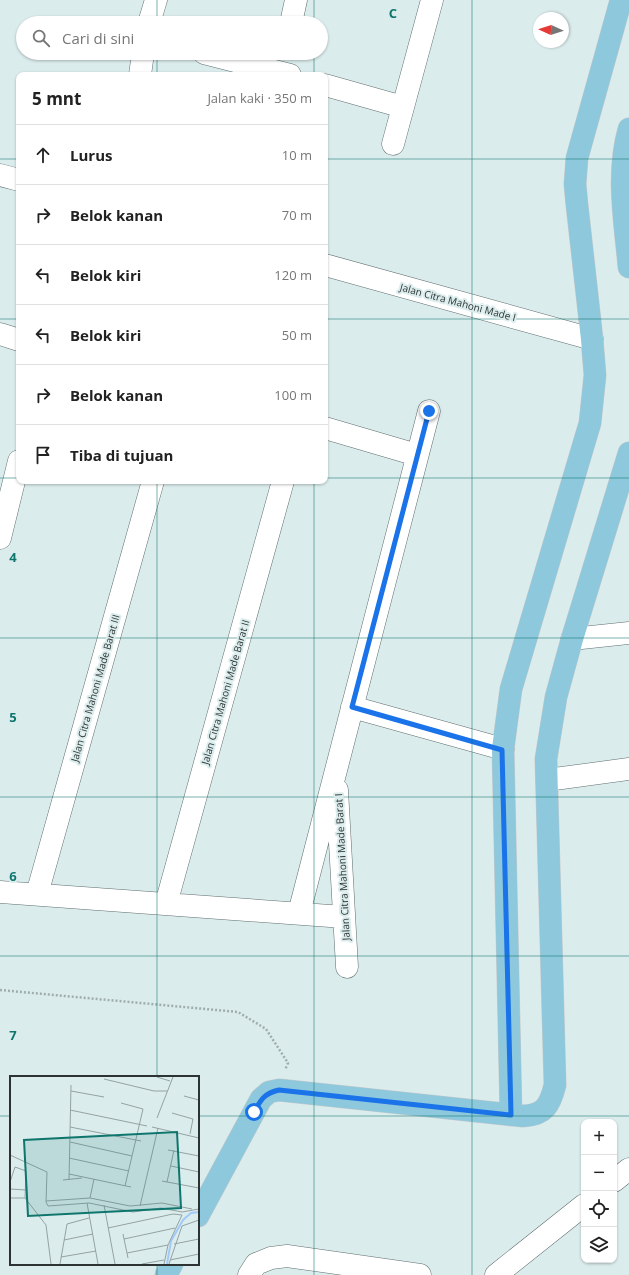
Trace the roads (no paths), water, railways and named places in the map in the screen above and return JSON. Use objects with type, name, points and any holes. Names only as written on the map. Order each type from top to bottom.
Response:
[{"type":"main road","points":[[511,1115],[502,750],[511,689],[590,423],[595,375],[575,184],[576,158],[621,0]]},
{"type":"main road","points":[[629,129],[626,141],[626,177],[623,203],[629,268]]},
{"type":"main road","points":[[199,1214],[261,1099],[269,1092],[279,1090],[511,1115],[534,1115],[544,1110],[551,1100],[555,1085],[546,759],[556,697],[572,639],[629,453]]},
{"type":"main road","points":[[166,1275],[171,1265]]},
{"type":"street","points":[[151,16],[156,0]]},
{"type":"street","points":[[292,16],[296,0]]},
{"type":"street","points":[[393,144],[432,0]]},
{"type":"street","points":[[140,72],[142,60]]},
{"type":"street","points":[[244,60],[284,67]]},
{"type":"street","points":[[328,86],[403,107]]},
{"type":"street","points":[[0,175],[16,179]]},
{"type":"street","name":"Jalan Citra Mahoni Made I","points":[[328,266],[592,339]]},
{"type":"street","points":[[0,334],[16,339]]},
{"type":"street","name":"Jalan Citra Mahoni Made Barat I","points":[[298,914],[429,411]]},
{"type":"street","points":[[328,429],[418,455]]},
{"type":"street","points":[[0,538],[16,473]]},
{"type":"street","name":"Jalan Citra Mahoni Made Barat III","points":[[36,894],[152,484]]},
{"type":"street","name":"Jalan Citra Mahoni Made Barat II","points":[[166,904],[282,484]]},
{"type":"street","points":[[572,639],[629,633]]},
{"type":"street","points":[[352,707],[502,750]]},
{"type":"street","name":"Jalan Citra Mahoni Made Barat I","points":[[336,768],[347,966]]},
{"type":"street","points":[[547,780],[629,769]]},
{"type":"street","points":[[0,892],[344,917]]},
{"type":"street","points":[[617,1179],[629,1169]]},
{"type":"street","points":[[496,1275],[581,1207]]},
{"type":"street","points":[[249,1275],[256,1264],[271,1258],[288,1256],[414,1274]]}]
